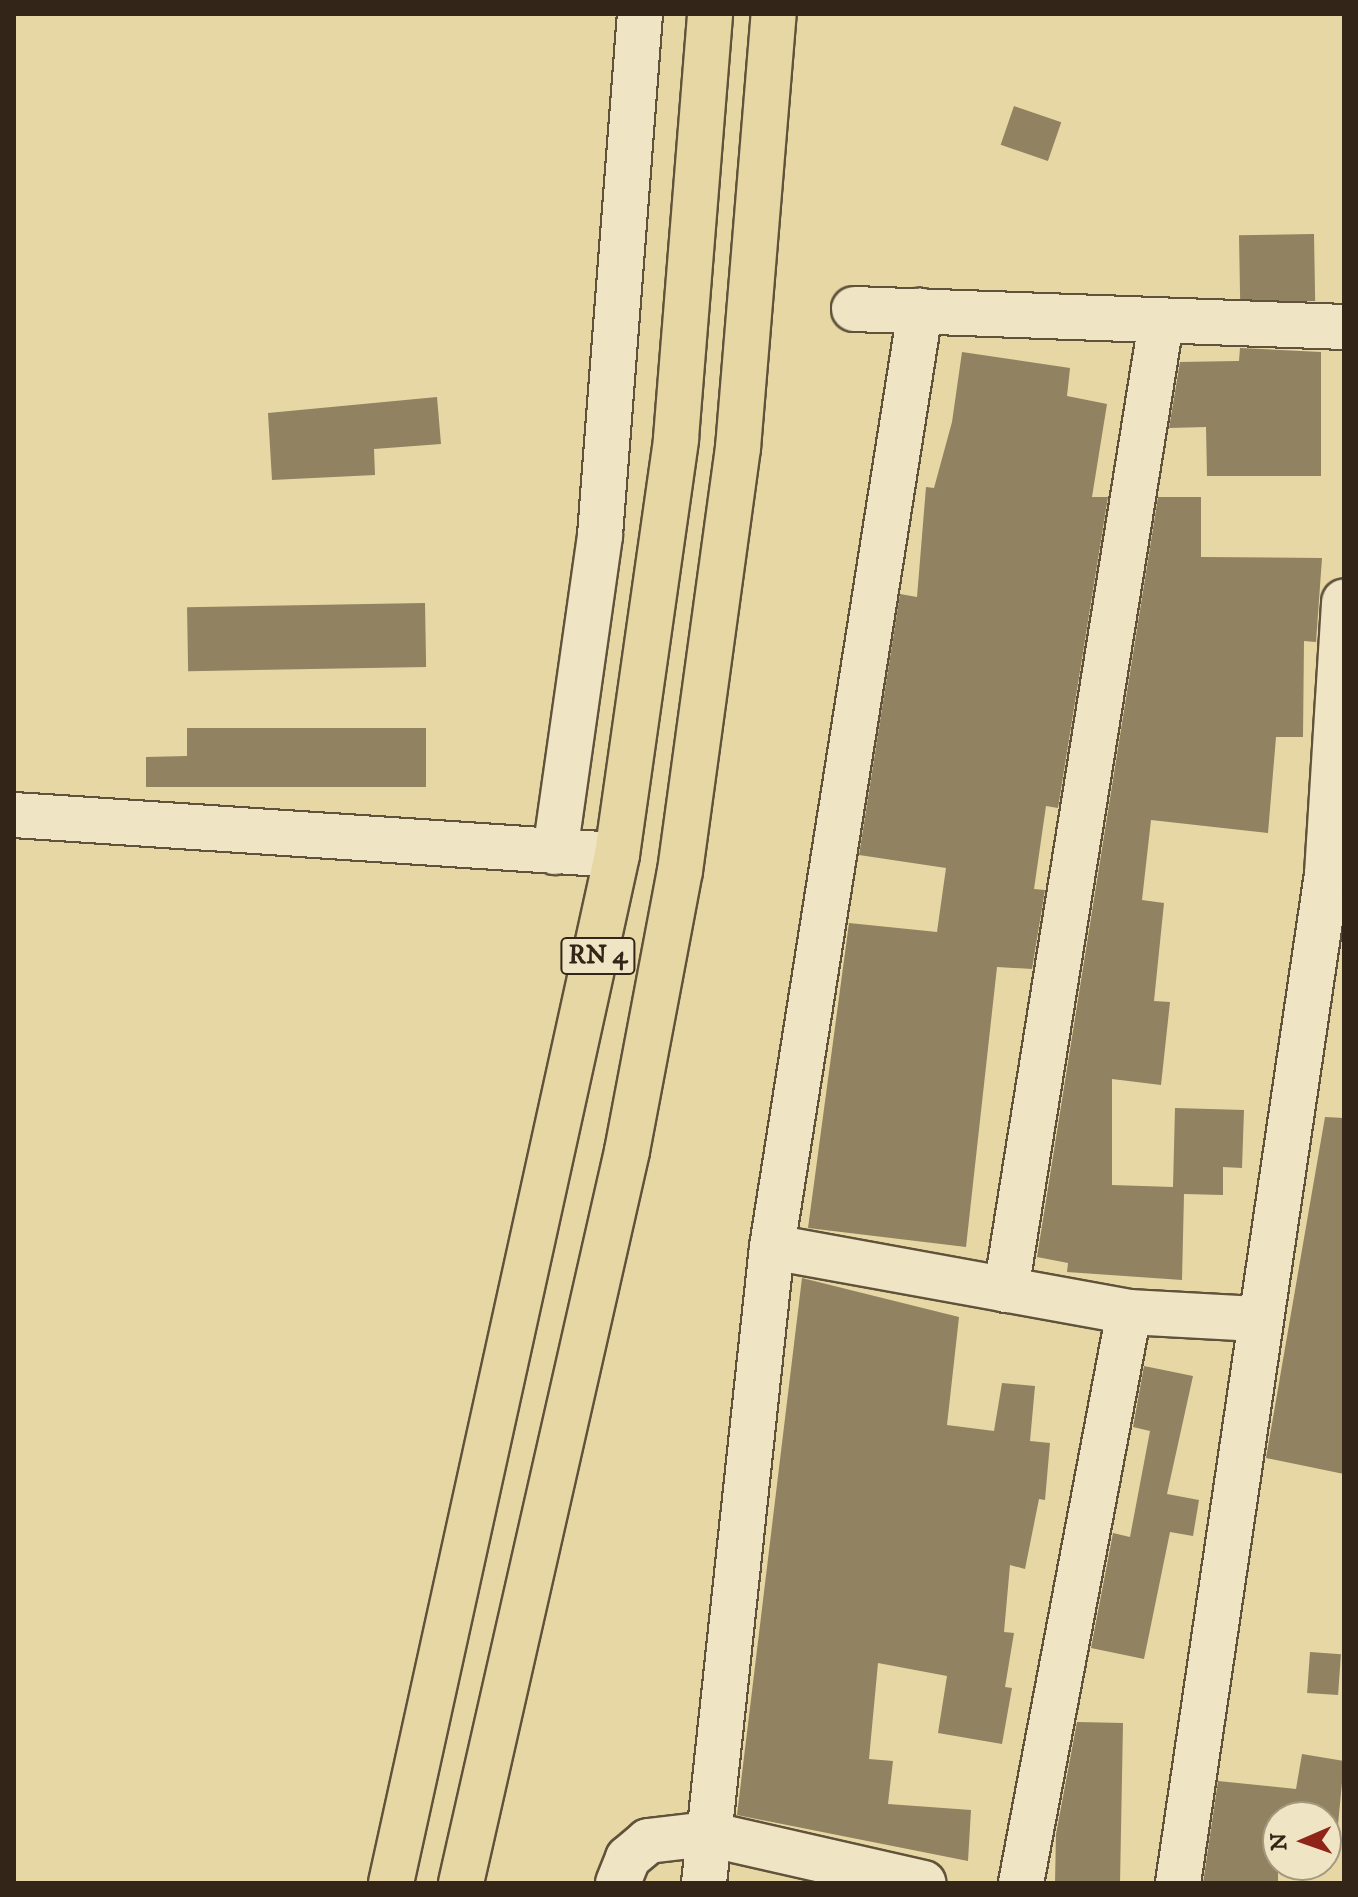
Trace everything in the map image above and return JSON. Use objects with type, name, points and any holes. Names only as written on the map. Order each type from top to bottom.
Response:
[{"type":"main road","name":"RN 4","points":[[391,1883],[617,855],[675,454],[710,14]]},
{"type":"main road","name":"RN 4","points":[[461,1883],[627,1151],[680,871],[738,448],[774,14]]},
{"type":"street","points":[[555,852],[600,535],[640,14]]},
{"type":"street","points":[[854,309],[1344,327]]},
{"type":"street","points":[[704,1883],[772,1247],[920,311]]},
{"type":"street","points":[[1006,1290],[1161,322]]},
{"type":"street","points":[[1178,1883],[1257,1319],[1335,875],[1344,602]]},
{"type":"street","points":[[14,815],[617,855]]},
{"type":"street","points":[[772,1247],[1129,1312],[1257,1319]]},
{"type":"street","points":[[1021,1883],[1129,1312]]},
{"type":"street","points":[[618,1883],[628,1858],[648,1841],[708,1834],[923,1883]]},
{"type":"building","points":[[1014,106],[1061,122],[1048,161],[1001,145]]},
{"type":"building","points":[[1314,234],[1315,301],[1240,302],[1239,235]]},
{"type":"building","points":[[1240,348],[1321,352],[1321,476],[1207,476],[1206,427],[1169,428],[1180,362],[1239,361]]},
{"type":"building","points":[[962,352],[1070,368],[1067,396],[1107,404],[1092,497],[1108,497],[1058,808],[1046,806],[1034,889],[1045,890],[1032,969],[997,967],[966,1247],[808,1228],[849,923],[937,932],[946,868],[859,855],[900,594],[917,597],[926,487],[934,488],[952,422]]},
{"type":"building","points":[[437,397],[441,444],[374,449],[375,475],[272,480],[268,413]]},
{"type":"building","points":[[1158,497],[1201,497],[1201,557],[1322,558],[1316,642],[1304,641],[1303,737],[1276,737],[1268,833],[1151,820],[1142,900],[1164,903],[1154,1001],[1170,1002],[1161,1085],[1112,1079],[1112,1185],[1173,1187],[1175,1108],[1244,1110],[1242,1168],[1223,1167],[1223,1195],[1184,1194],[1182,1280],[1067,1272],[1068,1263],[1037,1257]]},
{"type":"building","points":[[425,603],[426,667],[188,671],[187,607]]},
{"type":"building","points":[[187,728],[426,728],[426,787],[146,787],[146,757],[187,756]]},
{"type":"building","points":[[1325,1117],[1344,1118],[1344,1474],[1266,1458]]},
{"type":"building","points":[[802,1278],[959,1317],[947,1425],[994,1431],[1002,1383],[1035,1386],[1030,1441],[1050,1443],[1045,1500],[1039,1499],[1025,1569],[1010,1565],[1004,1632],[1014,1633],[1005,1687],[1012,1688],[1002,1744],[938,1733],[947,1676],[878,1663],[869,1759],[893,1761],[888,1804],[971,1810],[968,1861],[737,1815]]},
{"type":"building","points":[[1144,1366],[1193,1376],[1167,1494],[1199,1500],[1193,1536],[1170,1532],[1144,1659],[1091,1648],[1113,1533],[1130,1537],[1150,1431],[1133,1427]]},
{"type":"building","points":[[1310,1652],[1341,1654],[1338,1695],[1307,1693]]},
{"type":"building","points":[[1077,1722],[1123,1723],[1120,1883],[1055,1883],[1056,1834]]},
{"type":"building","points":[[1302,1754],[1344,1761],[1340,1801],[1262,1801],[1262,1881],[1278,1883],[1203,1883],[1218,1781],[1296,1789]]}]
